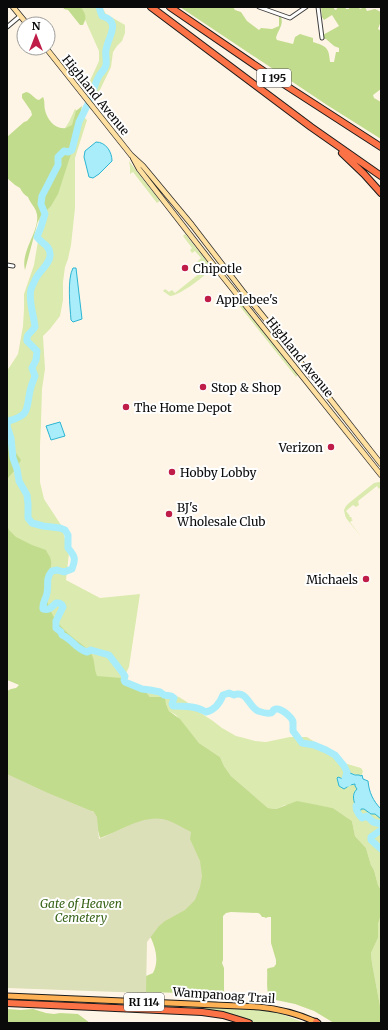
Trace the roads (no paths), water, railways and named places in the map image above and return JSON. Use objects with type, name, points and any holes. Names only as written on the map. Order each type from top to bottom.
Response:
[{"type":"highway","name":"I 195","points":[[151,7],[323,136],[381,176]]},
{"type":"highway","name":"I 195","points":[[170,7],[265,72],[381,147]]},
{"type":"highway","points":[[323,136],[360,170],[381,193]]},
{"type":"highway","name":"Wampanoag Trail","points":[[7,1003],[202,1012],[249,1023]]},
{"type":"main road","points":[[13,7],[20,16]]},
{"type":"main road","name":"Highland Avenue","points":[[52,56],[131,155],[148,182],[381,475]]},
{"type":"main road","name":"Highland Avenue","points":[[131,155],[144,166],[381,464]]},
{"type":"main road","name":"Wampanoag Trail","points":[[7,996],[259,1007],[281,1010],[317,1023]]},
{"type":"street","points":[[259,7],[290,18],[306,7]]},
{"type":"street","points":[[318,7],[322,38]]},
{"type":"street","points":[[7,27],[16,19]]},
{"type":"street","points":[[7,265],[13,266]]},
{"type":"water","points":[[96,142],[100,142],[108,148],[112,161],[93,178],[89,177],[84,157],[85,151]]},
{"type":"water","points":[[73,268],[76,268],[82,319],[73,322],[71,320],[69,293],[70,279]]},
{"type":"water","points":[[60,422],[65,436],[51,440],[46,426]]},
{"type":"water","points":[[350,773],[362,775],[363,779],[368,781],[372,796],[381,809],[381,819],[375,814],[371,814],[364,809],[361,809],[358,815],[356,814],[354,811],[356,808],[354,794],[357,789],[355,784],[344,789],[339,786],[337,778],[343,779]]},
{"type":"waterway","points":[[93,94],[97,80],[106,65],[106,50],[113,26],[108,19],[102,16],[99,7]]},
{"type":"waterway","points":[[91,98],[79,122],[72,150],[68,152],[64,151],[58,157],[58,165],[42,196],[41,204],[45,214],[37,237],[49,248],[50,257],[48,263],[36,278],[30,294],[35,327],[28,335],[27,341],[37,351],[36,360],[32,368],[35,376],[30,389],[26,411],[24,414],[8,421],[7,426],[11,438],[13,458],[19,481],[27,495],[28,518],[32,523],[65,530],[68,535],[68,548],[74,558],[72,569],[64,572],[57,570],[52,571],[50,574],[43,609],[49,609],[56,603],[62,605],[63,607],[56,621],[56,628],[62,635],[83,651],[87,652],[91,650],[109,655],[125,676],[125,682],[142,689],[160,692],[164,695],[171,696],[174,698],[172,704],[173,706],[194,707],[206,712],[212,710],[223,695],[229,693],[234,695],[242,695],[258,711],[264,713],[270,713],[276,709],[283,711],[292,720],[293,731],[302,743],[314,745],[335,755],[347,772],[345,779],[348,783]]},
{"type":"waterway","points":[[356,806],[356,809],[362,818],[367,816],[373,822],[381,824]]},
{"type":"waterway","points":[[381,830],[371,837],[371,840],[381,849]]},
{"type":"place","name":"Chipotle","points":[[185,268]]},
{"type":"place","name":"Applebee's","points":[[208,299]]},
{"type":"place","name":"Stop & Shop","points":[[203,387]]},
{"type":"place","name":"The Home Depot","points":[[126,407]]},
{"type":"place","name":"Verizon","points":[[331,447]]},
{"type":"place","name":"Hobby Lobby","points":[[172,472]]},
{"type":"place","name":"BJ's Wholesale Club","points":[[169,514]]},
{"type":"place","name":"Michaels","points":[[366,579]]},
{"type":"park label","name":"Gate of Heaven Cemetery","points":[[81,910]]}]
